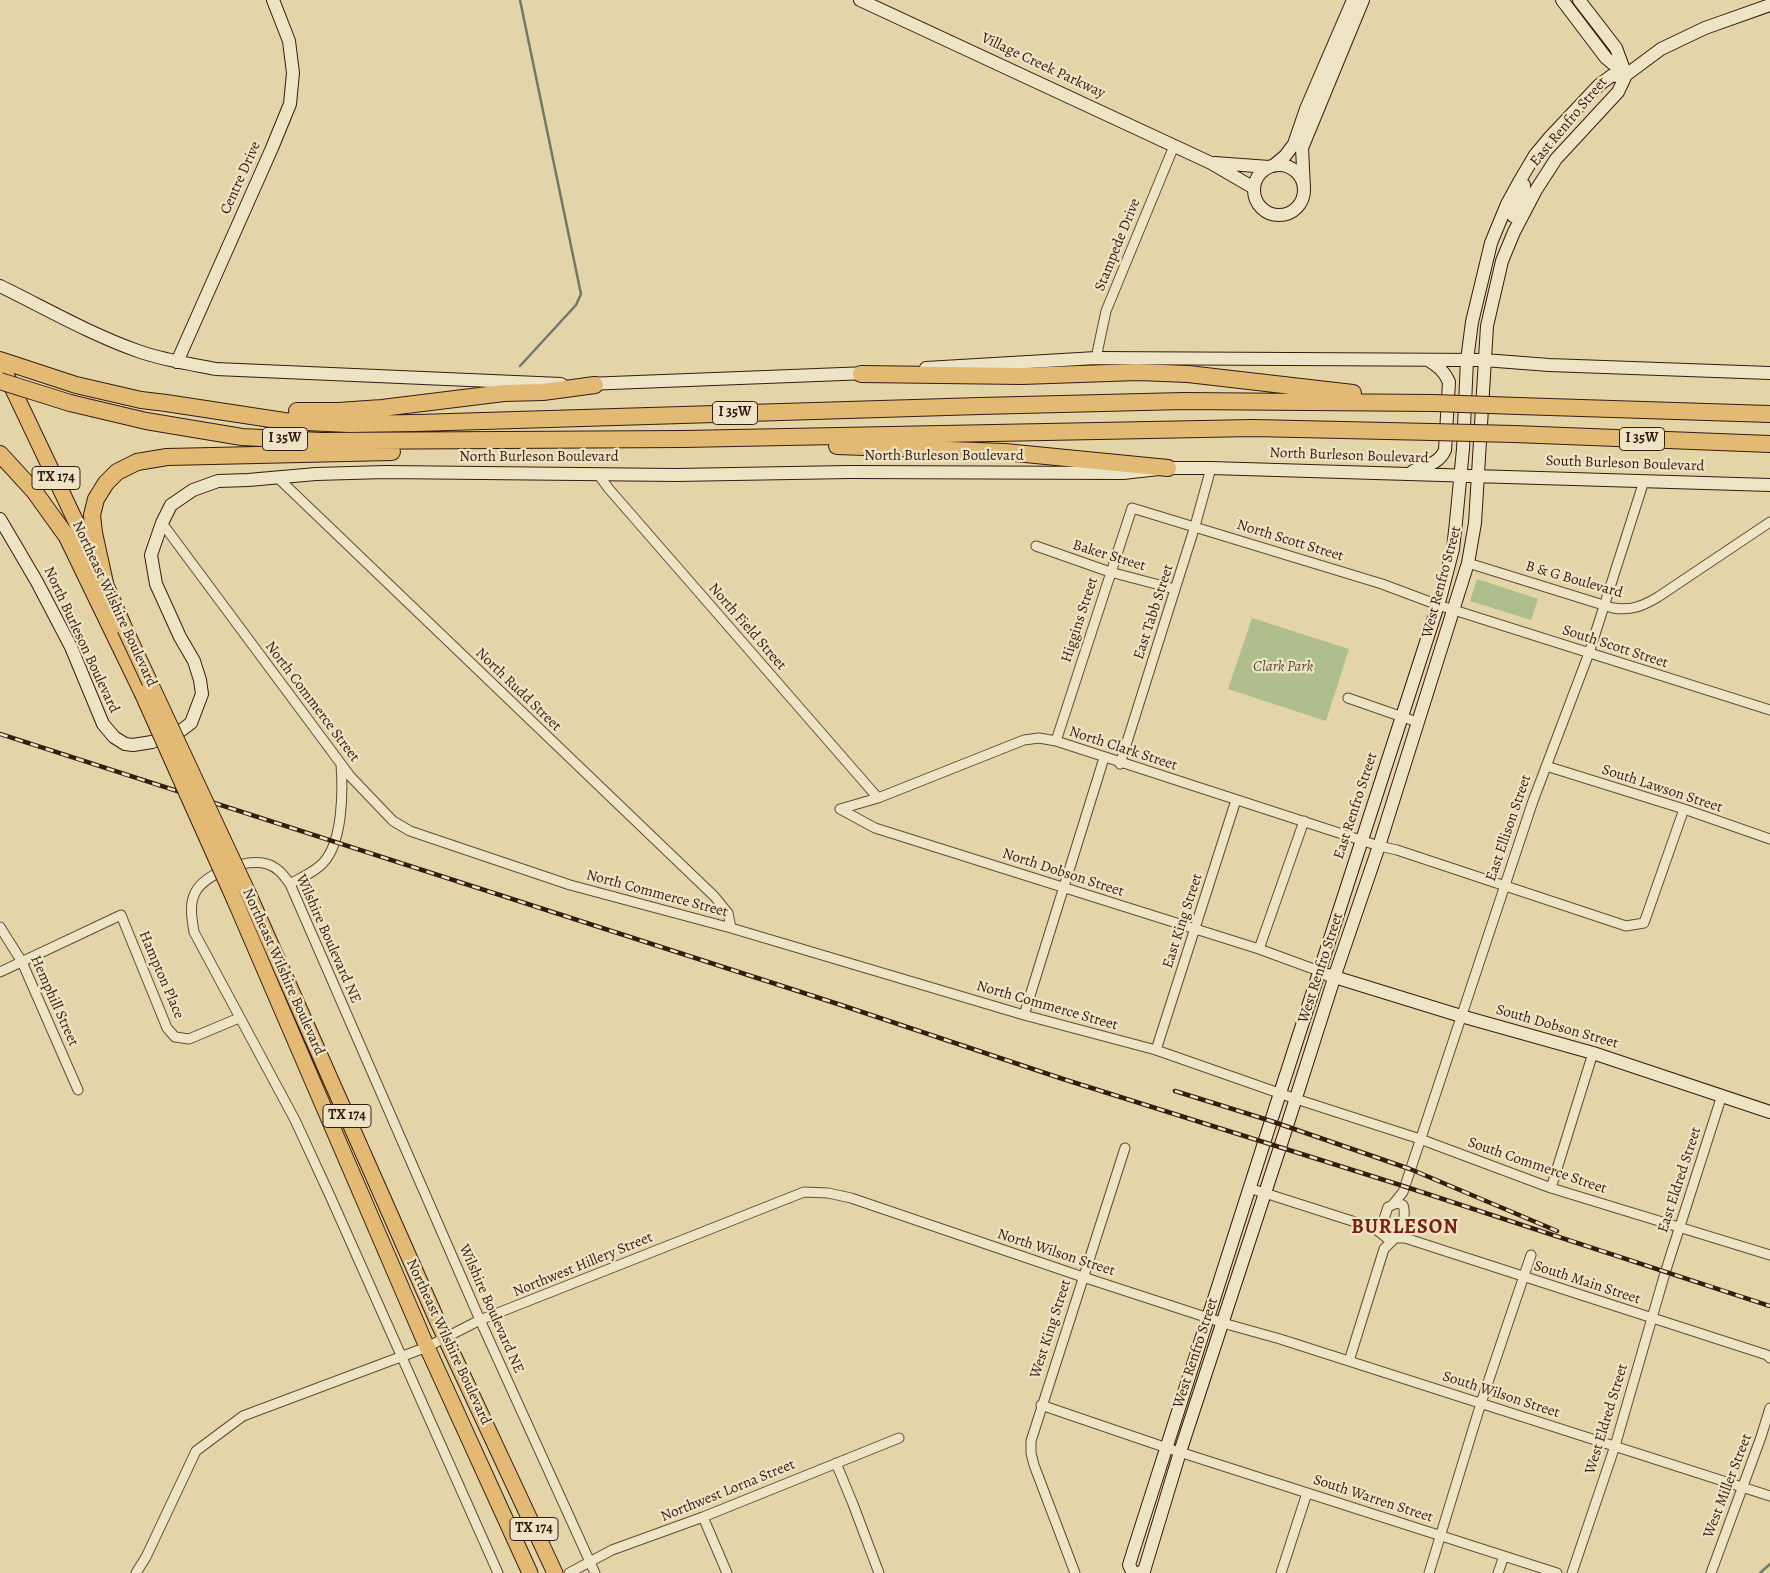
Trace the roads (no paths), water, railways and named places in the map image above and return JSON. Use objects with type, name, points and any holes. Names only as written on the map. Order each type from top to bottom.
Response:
[{"type":"highway","name":"I 35W","points":[[1,369],[40,374],[76,385],[166,404],[284,421],[369,424],[1184,401],[1434,403],[1770,414]]},
{"type":"highway","name":"I 35W","points":[[1,369],[70,403],[146,421],[242,436],[321,441],[683,439],[1252,428],[1514,434],[1770,444]]},
{"type":"highway","points":[[861,374],[1022,376],[1138,372],[1188,374],[1434,403]]},
{"type":"highway","points":[[166,404],[298,411],[338,411],[382,408],[504,393],[543,392],[596,384]]},
{"type":"highway","points":[[683,439],[698,445],[716,446],[819,445],[1005,452],[1168,468]]},
{"type":"highway","points":[[105,583],[92,515],[96,499],[106,483],[117,472],[138,462],[167,457],[459,451],[484,449],[503,441]]},
{"type":"highway","points":[[0,454],[34,491],[66,534]]},
{"type":"main road","name":"Centre Drive","points":[[177,362],[273,147],[290,104],[293,73],[289,41],[273,0]]},
{"type":"main road","name":"Village Creek Parkway","points":[[860,0],[1211,163],[1254,188]]},
{"type":"main road","points":[[1352,0],[1306,108],[1294,144],[1285,156],[1259,175],[1254,188],[1258,204],[1271,214],[1287,214],[1300,204],[1304,188],[1302,148],[1363,0]]},
{"type":"main road","points":[[1562,0],[1606,58],[1626,75]]},
{"type":"main road","points":[[1579,0],[1616,48],[1626,75]]},
{"type":"main road","name":"East Renfro Street","points":[[1484,360],[1487,326],[1502,261],[1526,208],[1556,159],[1618,92],[1626,75],[1660,49],[1705,28],[1770,5]]},
{"type":"main road","name":"East Renfro Street","points":[[1467,360],[1475,306],[1491,244],[1507,204],[1519,182],[1535,155],[1599,85],[1611,76],[1626,75]]},
{"type":"main road","name":"Village Creek Parkway","points":[[1211,163],[1285,166],[1292,169],[1302,180],[1304,188]]},
{"type":"main road","points":[[1502,261],[1500,250],[1524,192],[1524,186],[1519,182]]},
{"type":"main road","points":[[0,286],[139,352],[177,362],[216,369],[349,376],[596,384],[861,374],[910,369],[1096,358],[1484,360],[1770,373]]},
{"type":"main road","points":[[1406,474],[1435,462],[1443,455],[1444,450],[1448,382],[1446,374],[1428,360]]},
{"type":"main road","points":[[1460,475],[1464,440],[1467,360]]},
{"type":"main road","name":"West Renfro Street","points":[[1138,1573],[1144,1571],[1180,1452],[1296,1100],[1334,977],[1379,846],[1468,563],[1475,523],[1484,360]]},
{"type":"main road","name":"Northeast Wilshire Boulevard","points":[[1,369],[105,583],[242,898],[428,1346],[530,1573]]},
{"type":"main road","name":"North Burleson Boulevard","points":[[0,519],[37,582],[71,647],[103,724],[125,744],[133,745],[152,742],[179,732],[190,723],[202,694],[194,661],[180,638],[156,584],[151,554],[162,523],[171,505],[193,490],[218,481],[385,472],[682,475],[867,472],[1123,473],[1168,468],[1478,476]]},
{"type":"main road","name":"East Renfro Street","points":[[1263,1143],[1438,606],[1453,549],[1460,475]]},
{"type":"main road","name":"South Burleson Boulevard","points":[[1478,476],[1770,485]]},
{"type":"main road","name":"Northeast Wilshire Boulevard","points":[[66,534],[242,898],[555,1573]]},
{"type":"main road","name":"South Dobson Street","points":[[1319,971],[1461,1016],[1593,1054],[1770,1112]]},
{"type":"main road","name":"West Renfro Street","points":[[1133,1573],[1129,1565],[1263,1143]]},
{"type":"street","name":"Stampede Drive","points":[[1096,358],[1106,312],[1174,146]]},
{"type":"street","name":"East Tabb Street","points":[[1120,764],[1195,526],[1211,468]]},
{"type":"street","name":"North Field Street","points":[[598,474],[608,489],[878,798]]},
{"type":"street","name":"North Rudd Street","points":[[277,477],[714,896],[728,913],[731,928]]},
{"type":"street","name":"East Ellison Street","points":[[1384,1249],[1400,1232],[1405,1214],[1404,1189],[1420,1139],[1504,884],[1589,653],[1644,480]]},
{"type":"street","name":"North Scott Street","points":[[1132,508],[1382,584],[1452,610]]},
{"type":"street","name":"Higgins Street","points":[[1056,741],[1132,508]]},
{"type":"street","name":"B & G Boulevard","points":[[1468,563],[1604,605],[1620,609],[1640,607],[1770,522]]},
{"type":"street","name":"North Commerce Street","points":[[162,523],[350,776],[393,821],[410,832],[570,885],[731,928],[1024,1015],[1156,1050],[1296,1100]]},
{"type":"street","name":"Baker Street","points":[[1036,546],[1110,572],[1175,589]]},
{"type":"street","name":"South Scott Street","points":[[1452,610],[1770,710]]},
{"type":"street","points":[[1348,698],[1417,722]]},
{"type":"street","name":"North Clark Street","points":[[878,798],[1024,740],[1039,738],[1056,741],[1120,764],[1504,884],[1626,926],[1644,923],[1684,809]]},
{"type":"street","points":[[1024,1015],[1104,758]]},
{"type":"street","points":[[290,884],[321,865],[327,859],[336,837],[342,806],[341,764]]},
{"type":"street","name":"South Lawson Street","points":[[1546,766],[1684,809],[1770,839]]},
{"type":"street","name":"North Dobson Street","points":[[878,798],[840,809],[875,828],[1195,929],[1319,971]]},
{"type":"street","name":"East King Street","points":[[1156,1050],[1236,800]]},
{"type":"street","points":[[1258,950],[1304,821]]},
{"type":"street","name":"Wilshire Boulevard NE","points":[[498,1573],[295,1120],[194,932],[191,912],[195,893],[209,878],[230,868],[255,862],[268,864],[282,872],[290,884],[480,1320],[596,1573]]},
{"type":"street","name":"Hampton Place","points":[[22,962],[121,915],[167,1028],[175,1037],[190,1038],[239,1018]]},
{"type":"street","name":"Hemphill Street","points":[[0,927],[22,962],[78,1090]]},
{"type":"street","points":[[0,972],[22,962]]},
{"type":"street","points":[[1551,1188],[1593,1054]]},
{"type":"street","name":"East Eldred Street","points":[[1665,1273],[1722,1095]]},
{"type":"street","name":"South Commerce Street","points":[[1296,1100],[1420,1139],[1551,1188],[1770,1255]]},
{"type":"street","name":"West King Street","points":[[1075,1573],[1031,1453],[1030,1441],[1124,1148]]},
{"type":"street","points":[[1249,1188],[1374,1228],[1388,1239],[1394,1239]]},
{"type":"street","name":"East Ellison Street","points":[[1384,1249],[1381,1228],[1387,1210],[1404,1189]]},
{"type":"street","name":"Northwest Hillery Street","points":[[136,1573],[196,1452],[243,1416],[428,1346],[480,1320],[804,1192],[828,1193],[851,1198],[894,1214]]},
{"type":"street","points":[[1394,1203],[1400,1204],[1404,1208]]},
{"type":"street","name":"North Wilson Street","points":[[894,1214],[1223,1322]]},
{"type":"street","name":"South Main Street","points":[[1394,1239],[1405,1238],[1767,1355],[1770,1358]]},
{"type":"street","points":[[1350,1361],[1384,1249]]},
{"type":"street","points":[[1429,1573],[1481,1404],[1531,1255]]},
{"type":"street","name":"West Eldred Street","points":[[1572,1573],[1615,1446],[1665,1273]]},
{"type":"street","name":"South Wilson Street","points":[[1223,1322],[1770,1496]]},
{"type":"street","name":"South Warren Street","points":[[1041,1405],[1166,1448],[1557,1573]]},
{"type":"street","name":"West Miller Street","points":[[1711,1573],[1770,1408]]},
{"type":"street","name":"Northwest Lorna Street","points":[[569,1573],[612,1550],[703,1517],[899,1438]]},
{"type":"street","points":[[836,1463],[879,1573]]},
{"type":"street","points":[[1281,1573],[1307,1493]]},
{"type":"street","points":[[703,1517],[727,1573]]},
{"type":"street","points":[[1498,1573],[1504,1556]]},
{"type":"waterway","points":[[520,0],[581,294],[576,305],[520,366]]},
{"type":"waterway","points":[[1760,1573],[1770,1564]]},
{"type":"railway","points":[[0,734],[1770,1306]]},
{"type":"railway","points":[[1175,1091],[1271,1121],[1410,1169],[1557,1231]]},
{"type":"district","name":"BURLESON","points":[[1405,1228]]},
{"type":"park label","name":"Clark Park","points":[[1283,667]]}]
